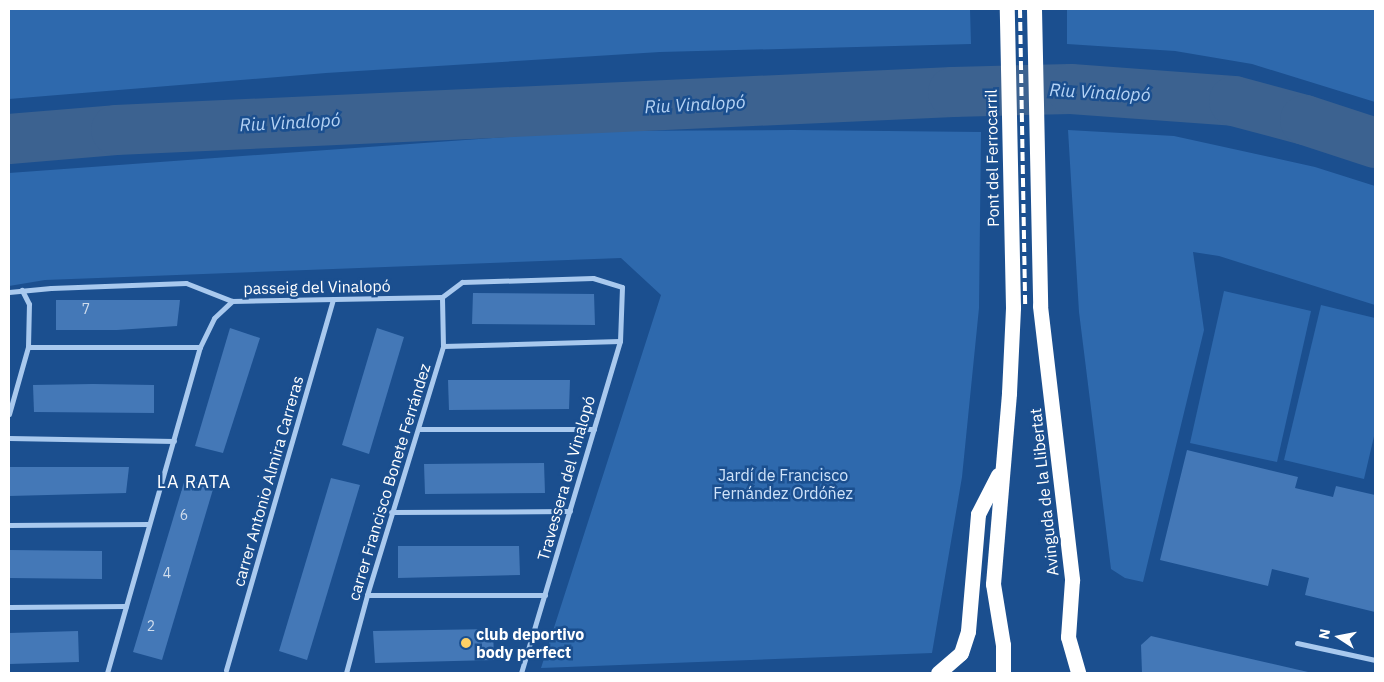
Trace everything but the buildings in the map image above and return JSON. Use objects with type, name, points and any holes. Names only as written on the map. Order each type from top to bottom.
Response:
[{"type":"highway","name":"Pont del Ferrocarril","points":[[1007,9],[1013,307]]},
{"type":"highway","name":"Avinguda de la Llibertat","points":[[1034,9],[1040,306],[1072,580],[1068,637],[1078,673]]},
{"type":"highway","name":"Avinguda de la Llibertat","points":[[1003,673],[1003,645],[993,584],[1001,470],[1009,393],[1013,307]]},
{"type":"highway","points":[[938,673],[961,654],[968,631],[978,514],[1001,470]]},
{"type":"street","name":"Travessera del Vinalopó","points":[[442,297],[462,282],[593,278],[622,287],[620,341],[521,673]]},
{"type":"street","name":"passeig del Vinalopó","points":[[9,292],[186,283],[232,301],[442,297]]},
{"type":"street","points":[[9,414],[28,347],[29,304],[22,290]]},
{"type":"street","name":"carrer Francisco Bonete Ferrández","points":[[346,673],[366,595],[419,429],[443,346],[442,297]]},
{"type":"street","name":"carrer Antonio Almira Carreras","points":[[226,670],[333,299]]},
{"type":"street","points":[[107,673],[200,347],[214,318],[232,301]]},
{"type":"street","points":[[443,346],[620,341]]},
{"type":"street","points":[[28,347],[200,347]]},
{"type":"street","points":[[419,429],[594,429]]},
{"type":"street","points":[[9,438],[174,441]]},
{"type":"street","points":[[391,512],[570,511]]},
{"type":"street","points":[[9,525],[149,524]]},
{"type":"street","points":[[366,595],[545,595]]},
{"type":"street","points":[[9,607],[126,606]]},
{"type":"street","points":[[1297,643],[1375,660]]},
{"type":"green space","points":[[9,9],[970,9],[971,44],[660,52],[326,73],[9,99]]},
{"type":"green space","points":[[1067,9],[1375,9],[1375,102],[1252,64],[1175,51],[1067,44]]},
{"type":"green space","name":"Jardí de Francisco Fernández Ordóñez","points":[[793,130],[981,132],[979,308],[962,477],[932,653],[541,668],[661,295],[621,258],[45,280],[9,286],[9,173],[588,131]]},
{"type":"green space","points":[[1068,130],[1174,136],[1315,167],[1375,186],[1375,305],[1219,256],[1193,252],[1204,330],[1143,582],[1125,578],[1111,569],[1079,312]]},
{"type":"green space","points":[[1224,291],[1311,311],[1277,462],[1190,443]]},
{"type":"green space","points":[[1321,305],[1375,318],[1375,432],[1364,479],[1284,460]]},
{"type":"waterway","name":"Riu Vinalopó","points":[[9,139],[116,130],[953,92],[1071,89],[1234,101],[1305,120],[1375,143]]},
{"type":"railway","points":[[1020,9],[1025,306]]},
{"type":"place","name":"club deportivo body perfect","points":[[466,643]]},
{"type":"district","name":"LA RATA","points":[[194,482]]}]
